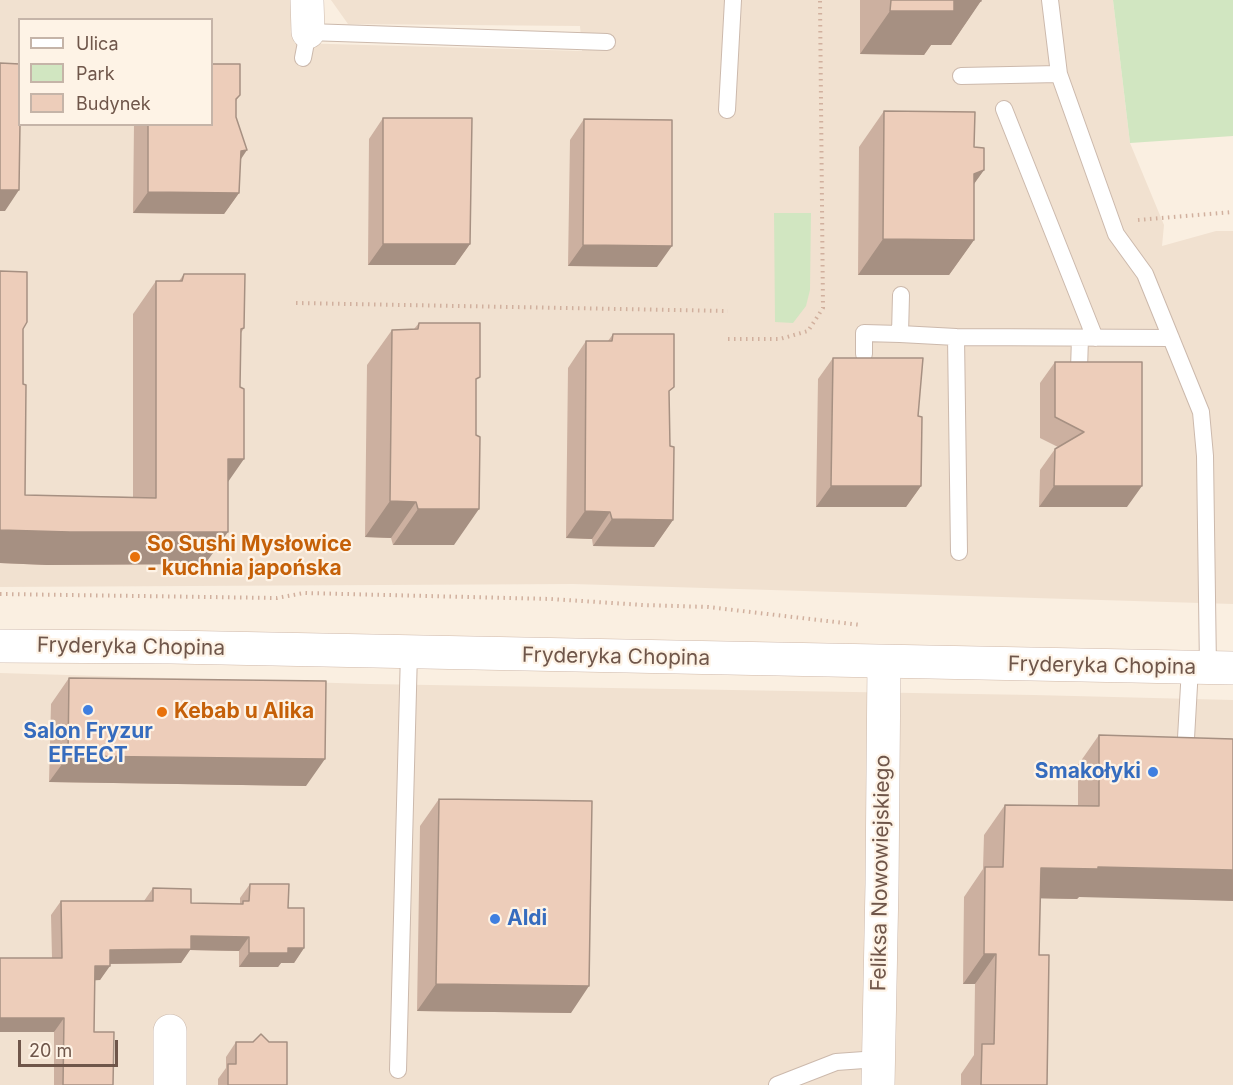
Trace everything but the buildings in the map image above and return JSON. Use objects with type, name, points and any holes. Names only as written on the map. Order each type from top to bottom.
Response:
[{"type":"street","points":[[305,45],[307,0]]},
{"type":"street","name":"Fryderyka Chopina","points":[[0,646],[1210,668]]},
{"type":"street","name":"Feliksa Nowowiejskiego","points":[[878,1072],[884,662]]},
{"type":"street","points":[[170,1031],[170,1085]]},
{"type":"lane","points":[[728,110],[733,0]]},
{"type":"lane","points":[[1050,0],[1059,74],[1116,234],[1145,274],[1201,412],[1205,456],[1210,668],[1186,738]]},
{"type":"lane","points":[[305,45],[607,42]]},
{"type":"lane","points":[[961,76],[1059,74]]},
{"type":"lane","points":[[1004,109],[1087,338],[1079,369]]},
{"type":"lane","points":[[900,334],[901,295]]},
{"type":"lane","points":[[864,354],[864,333],[956,337],[1171,338]]},
{"type":"lane","points":[[956,337],[959,552]]},
{"type":"lane","points":[[398,1070],[409,652]]},
{"type":"lane","points":[[777,1085],[836,1062],[878,1072]]},
{"type":"path","points":[[728,339],[780,339],[808,331],[823,308],[820,0]]},
{"type":"path","points":[[1112,222],[1233,212]]},
{"type":"path","points":[[296,303],[728,311]]},
{"type":"path","points":[[0,594],[277,598],[304,593],[539,598],[693,606],[871,625]]},
{"type":"shaded area","points":[[0,0],[292,0],[294,43],[582,51],[580,26],[348,24],[331,0],[1113,0],[1130,143],[1164,225],[1162,246],[1216,231],[1233,231],[1233,604],[573,584],[0,587]]},
{"type":"shaded area","points":[[0,673],[370,684],[1233,700],[1233,1085],[0,1085]]},
{"type":"green space","points":[[1113,0],[1233,0],[1233,136],[1130,143]]},
{"type":"green space","points":[[774,213],[811,213],[810,290],[806,306],[793,323],[775,322]]},
{"type":"place","name":"So Sushi Mysłowice - kuchnia japońska","points":[[135,557]]},
{"type":"place","name":"Salon Fryzur EFFECT","points":[[88,710]]},
{"type":"place","name":"Kebab u Alika","points":[[162,712]]},
{"type":"place","name":"Smakołyki","points":[[1153,772]]},
{"type":"place","name":"Aldi","points":[[495,919]]}]
